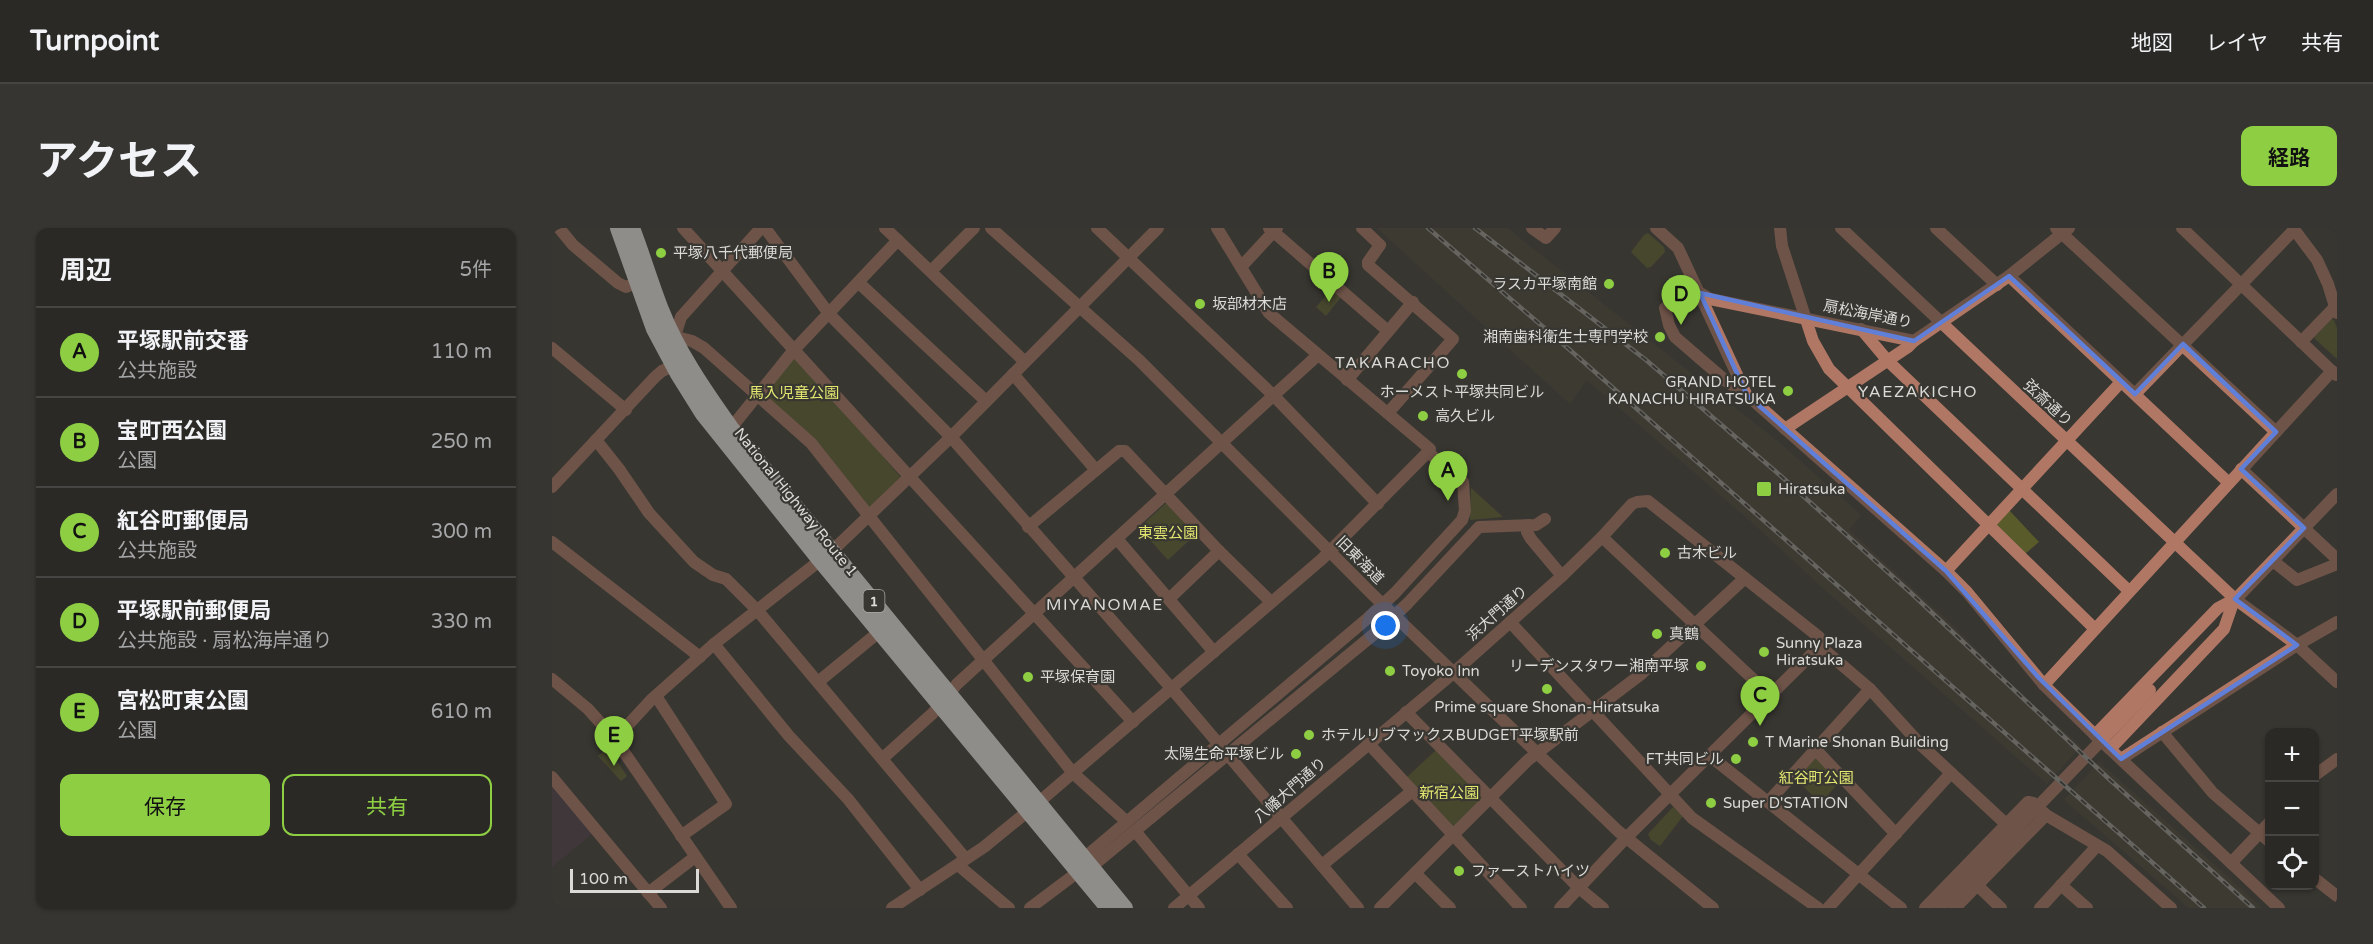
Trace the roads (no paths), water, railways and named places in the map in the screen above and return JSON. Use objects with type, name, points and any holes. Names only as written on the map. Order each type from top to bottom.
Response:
[{"type":"highway","name":"National Highway Route 1","points":[[618,228],[636,283],[668,331]]},
{"type":"highway","name":"National Highway Route 1","points":[[632,228],[668,331],[672,363],[721,439],[825,555],[1033,807],[1084,866],[1125,908]]},
{"type":"highway","name":"National Highway Route 1","points":[[672,363],[731,428],[879,632],[944,699]]},
{"type":"highway","name":"National Highway Route 1","points":[[1084,866],[1091,888],[1108,908]]},
{"type":"street","points":[[559,228],[573,245],[618,283],[626,286],[636,283]]},
{"type":"street","points":[[683,228],[1133,722]]},
{"type":"street","points":[[1199,908],[1130,826],[1073,773],[811,443],[704,348],[668,331],[763,228],[830,315],[951,437],[1172,689],[1358,908]]},
{"type":"street","points":[[885,228],[1025,362]]},
{"type":"street","points":[[931,271],[974,228]]},
{"type":"street","name":"旧東海道","points":[[991,228],[1139,360],[1452,673],[1626,838],[1713,908]]},
{"type":"street","points":[[1097,228],[1274,396],[1378,504]]},
{"type":"street","points":[[615,739],[656,696],[699,657],[825,555],[869,515],[951,437],[1158,228]]},
{"type":"street","points":[[892,908],[962,862],[1033,807],[1172,689],[1330,552],[1430,449],[1269,313],[1217,228]]},
{"type":"street","points":[[1362,228],[1380,245],[1368,265],[1453,339],[1388,413]]},
{"type":"street","points":[[1532,228],[1546,238],[1554,228]]},
{"type":"street","points":[[1656,228],[1678,248],[1747,395]]},
{"type":"street","points":[[1780,228],[1782,246],[1805,317],[1819,355],[1829,369],[2095,628]]},
{"type":"street","name":"弦斎通り","points":[[1841,228],[2235,599],[2297,645],[2337,682]]},
{"type":"street","points":[[1936,228],[1997,285]]},
{"type":"street","points":[[2044,685],[2241,469],[2334,374],[2182,228]]},
{"type":"street","points":[[1241,267],[1273,229],[1388,330]]},
{"type":"street","points":[[2135,394],[2294,229],[2317,260],[2336,308],[2301,342]]},
{"type":"street","points":[[2063,230],[2276,432]]},
{"type":"street","name":"扇松海岸通り","points":[[1700,293],[1710,299],[1914,341],[1997,285],[2063,230]]},
{"type":"street","points":[[731,428],[793,351],[830,315],[898,240]]},
{"type":"street","points":[[2009,276],[2229,483]]},
{"type":"street","points":[[859,283],[986,401]]},
{"type":"street","points":[[1347,380],[1413,302]]},
{"type":"street","points":[[1665,308],[1676,337],[1726,381],[1747,395],[1946,571],[1978,605],[2044,685],[2278,908]]},
{"type":"street","points":[[1862,329],[1888,361],[2129,591]]},
{"type":"street","points":[[1785,429],[1848,389],[1914,341]]},
{"type":"street","points":[[552,348],[626,410]]},
{"type":"street","points":[[883,758],[933,713],[984,660],[1318,355]]},
{"type":"street","points":[[552,487],[672,363]]},
{"type":"street","points":[[1013,374],[1096,470]]},
{"type":"street","points":[[1946,571],[2121,382]]},
{"type":"street","points":[[596,440],[649,513],[694,562],[713,575],[726,579],[757,610],[883,758],[962,862],[1010,908]]},
{"type":"street","points":[[1028,527],[1119,451],[1125,451],[1219,551],[1271,602]]},
{"type":"street","points":[[1030,908],[1084,866],[1219,744],[1383,604],[1462,520],[1465,511],[1463,482],[1428,452]]},
{"type":"street","points":[[2241,469],[2337,559]]},
{"type":"street","points":[[1940,908],[2011,837],[2337,494]]},
{"type":"street","name":"浜大門通り","points":[[1452,673],[1562,576],[1632,504],[1637,501],[1648,501],[1819,637],[1822,648],[1870,689],[1922,744],[2006,825]]},
{"type":"street","points":[[1130,826],[1228,754],[1395,615],[1479,527],[1528,525],[1542,523],[1545,519]]},
{"type":"street","points":[[1528,525],[1527,532],[1531,539],[1562,576]]},
{"type":"street","points":[[1602,537],[1771,696]]},
{"type":"street","points":[[1117,539],[1214,652]]},
{"type":"street","points":[[552,542],[699,657]]},
{"type":"street","points":[[1170,598],[1219,551]]},
{"type":"street","points":[[2272,561],[2297,580],[2337,564]]},
{"type":"street","points":[[1380,908],[1528,760],[1640,675],[1745,578]]},
{"type":"street","points":[[2095,735],[2218,608],[2235,599]]},
{"type":"street","points":[[2110,749],[2224,629],[2235,599]]},
{"type":"street","points":[[1510,622],[1692,818],[1818,908]]},
{"type":"street","points":[[2121,759],[2297,645],[2337,622]]},
{"type":"street","points":[[818,682],[879,632]]},
{"type":"street","points":[[714,644],[789,736],[848,799],[920,890]]},
{"type":"street","points":[[1560,908],[1626,838],[1814,652],[1822,648]]},
{"type":"street","name":"八幡大門通り","points":[[1174,908],[1452,673]]},
{"type":"street","points":[[552,679],[588,709],[615,739],[730,908]]},
{"type":"street","points":[[1768,802],[1870,689]]},
{"type":"street","points":[[656,696],[726,804],[681,836]]},
{"type":"street","points":[[1406,712],[1579,888],[1603,908]]},
{"type":"street","points":[[2162,732],[2213,793],[2265,838]]},
{"type":"street","points":[[1368,743],[1521,908]]},
{"type":"street","points":[[1815,749],[1896,834]]},
{"type":"street","points":[[1710,756],[1901,908]]},
{"type":"street","points":[[2319,772],[2337,759]]},
{"type":"street","points":[[1828,908],[1951,773]]},
{"type":"street","points":[[552,777],[661,908]]},
{"type":"street","points":[[1322,865],[1411,792]]},
{"type":"street","points":[[1925,908],[2028,802],[2107,851],[2171,908]]},
{"type":"street","points":[[1955,908],[2046,814]]},
{"type":"street","points":[[2231,863],[2265,827]]},
{"type":"street","points":[[2040,908],[2097,846]]},
{"type":"street","points":[[1238,854],[1287,908]]},
{"type":"street","points":[[648,893],[695,857]]},
{"type":"street","points":[[1415,873],[1449,908]]},
{"type":"street","points":[[1064,883],[1078,881],[1091,888]]},
{"type":"street","points":[[2319,882],[2337,896]]},
{"type":"street","points":[[1977,885],[2001,908]]},
{"type":"street","points":[[2061,885],[2087,908]]},
{"type":"railway","points":[[1428,228],[1570,350],[2204,908]]},
{"type":"railway","points":[[1475,228],[1646,360],[1782,477],[1911,593],[2109,779],[2253,908]]},
{"type":"place","name":"平塚八千代郵便局","points":[[661,253]]},
{"type":"place","name":"ラスカ平塚南館","points":[[1609,284]]},
{"type":"place","name":"宝町西公園","points":[[1329,302]]},
{"type":"place","name":"坂部材木店","points":[[1200,304]]},
{"type":"place","name":"平塚駅前郵便局","points":[[1681,325]]},
{"type":"place","name":"湘南歯科衛生士専門学校","points":[[1660,337]]},
{"type":"place","name":"ホーメスト平塚共同ビル","points":[[1462,374]]},
{"type":"place","name":"GRAND HOTEL KANACHU HIRATSUKA","points":[[1788,391]]},
{"type":"place","name":"高久ビル","points":[[1423,416]]},
{"type":"place","name":"Hiratsuka","points":[[1764,489]]},
{"type":"place","name":"平塚駅前交番","points":[[1448,501]]},
{"type":"place","name":"古木ビル","points":[[1665,553]]},
{"type":"place","name":"真鶴","points":[[1657,634]]},
{"type":"place","name":"Sunny Plaza Hiratsuka","points":[[1764,652]]},
{"type":"place","name":"リーデンスタワー湘南平塚","points":[[1701,666]]},
{"type":"place","name":"Toyoko Inn","points":[[1390,671]]},
{"type":"place","name":"平塚保育園","points":[[1028,677]]},
{"type":"place","name":"Prime square Shonan-Hiratsuka","points":[[1547,689]]},
{"type":"place","name":"紅谷町郵便局","points":[[1760,726]]},
{"type":"place","name":"ホテルリブマックスBUDGET平塚駅前","points":[[1309,735]]},
{"type":"place","name":"T Marine Shonan Building","points":[[1753,742]]},
{"type":"place","name":"太陽生命平塚ビル","points":[[1296,754]]},
{"type":"place","name":"FT共同ビル","points":[[1736,759]]},
{"type":"place","name":"宮松町東公園","points":[[614,766]]},
{"type":"place","name":"Super D'STATION","points":[[1711,803]]},
{"type":"place","name":"ファーストハイツ","points":[[1459,871]]},
{"type":"district","name":"TAKARACHO","points":[[1393,362]]},
{"type":"district","name":"YAEZAKICHO","points":[[1918,391]]},
{"type":"district","name":"MIYANOMAE","points":[[1105,604]]},
{"type":"park label","name":"馬入児童公園","points":[[794,393]]},
{"type":"park label","name":"東雲公園","points":[[1168,533]]},
{"type":"park label","name":"紅谷町公園","points":[[1816,778]]},
{"type":"park label","name":"新宿公園","points":[[1449,793]]}]
